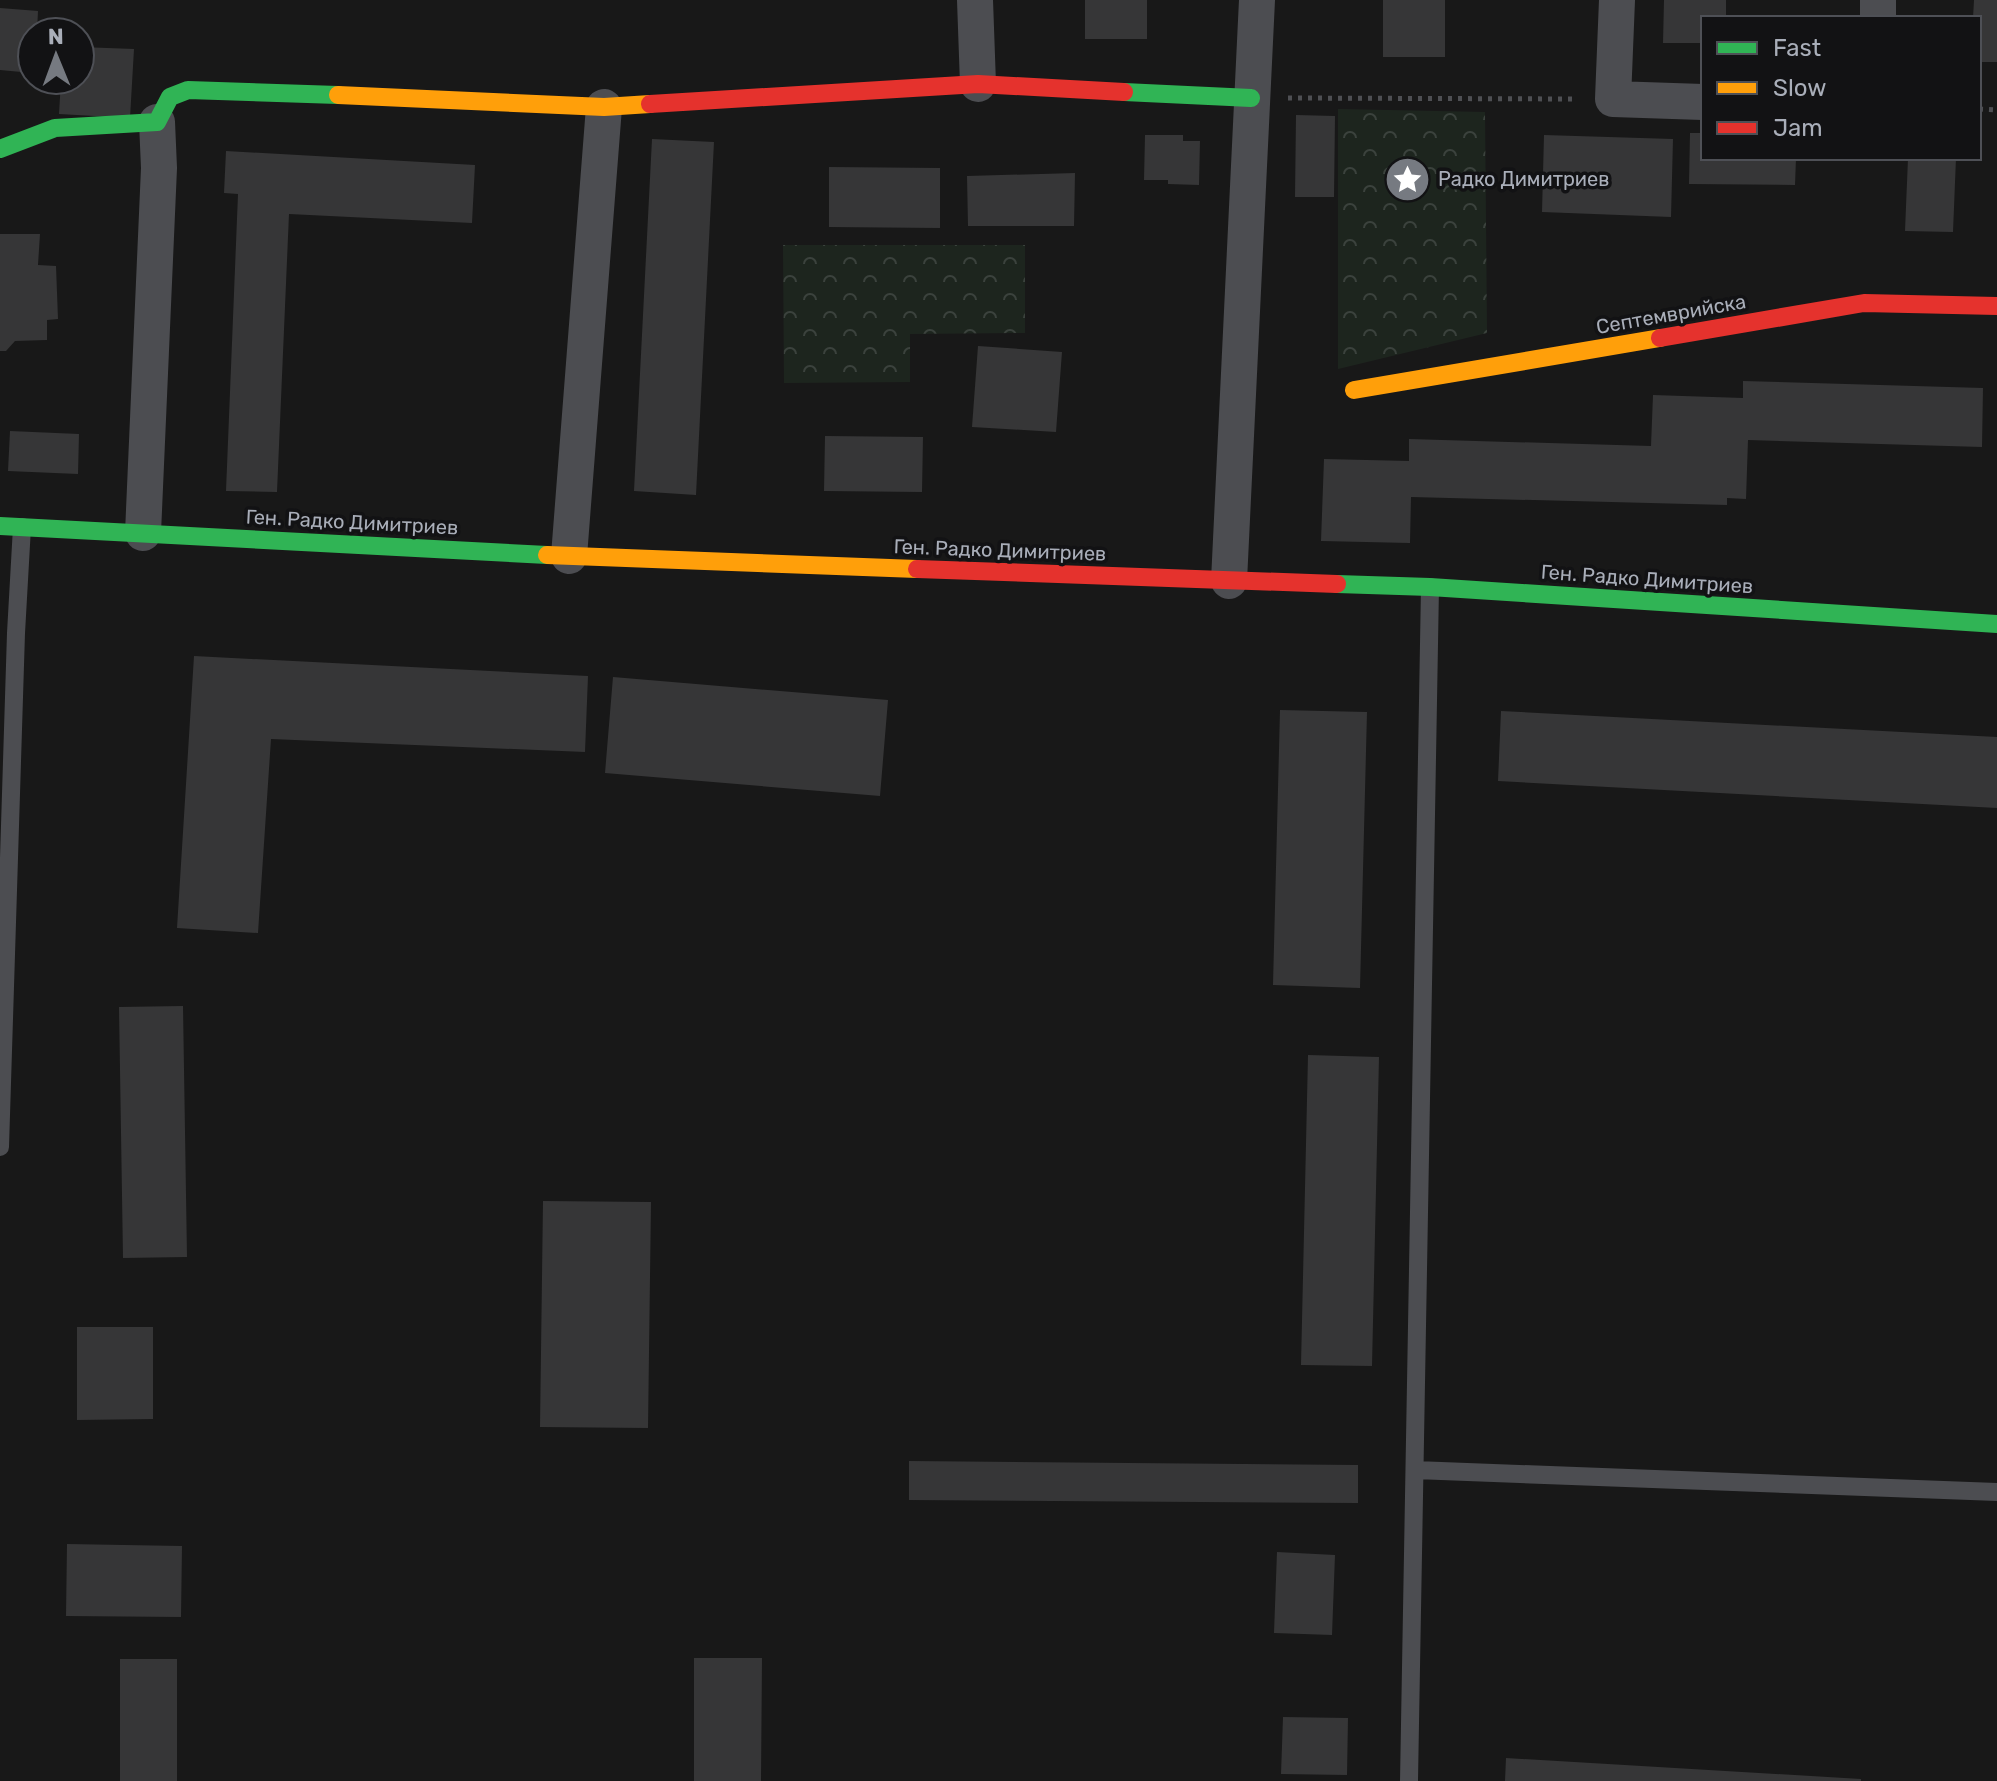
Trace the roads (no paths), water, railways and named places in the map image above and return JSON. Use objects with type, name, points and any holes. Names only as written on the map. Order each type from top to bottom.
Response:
[{"type":"street","points":[[975,0],[978,84]]},
{"type":"street","points":[[1229,581],[1257,0]]},
{"type":"street","points":[[1617,0],[1613,99],[1701,102]]},
{"type":"street","points":[[143,533],[159,168],[157,122],[166,99],[180,90],[604,107],[978,84],[1251,98]]},
{"type":"street","points":[[569,556],[604,107]]},
{"type":"street","points":[[0,149],[55,128],[157,122]]},
{"type":"street","name":"Септемврийска","points":[[1354,390],[1864,303],[1997,306]]},
{"type":"street","name":"Ген. Радко Димитриев","points":[[0,526],[569,556],[1430,587],[1997,624]]},
{"type":"lane","points":[[0,1147],[22,527]]},
{"type":"lane","points":[[1409,1781],[1430,587]]},
{"type":"lane","points":[[1415,1470],[1997,1492]]},
{"type":"place","name":"Радко Димитриев","points":[[1407,179]]}]
